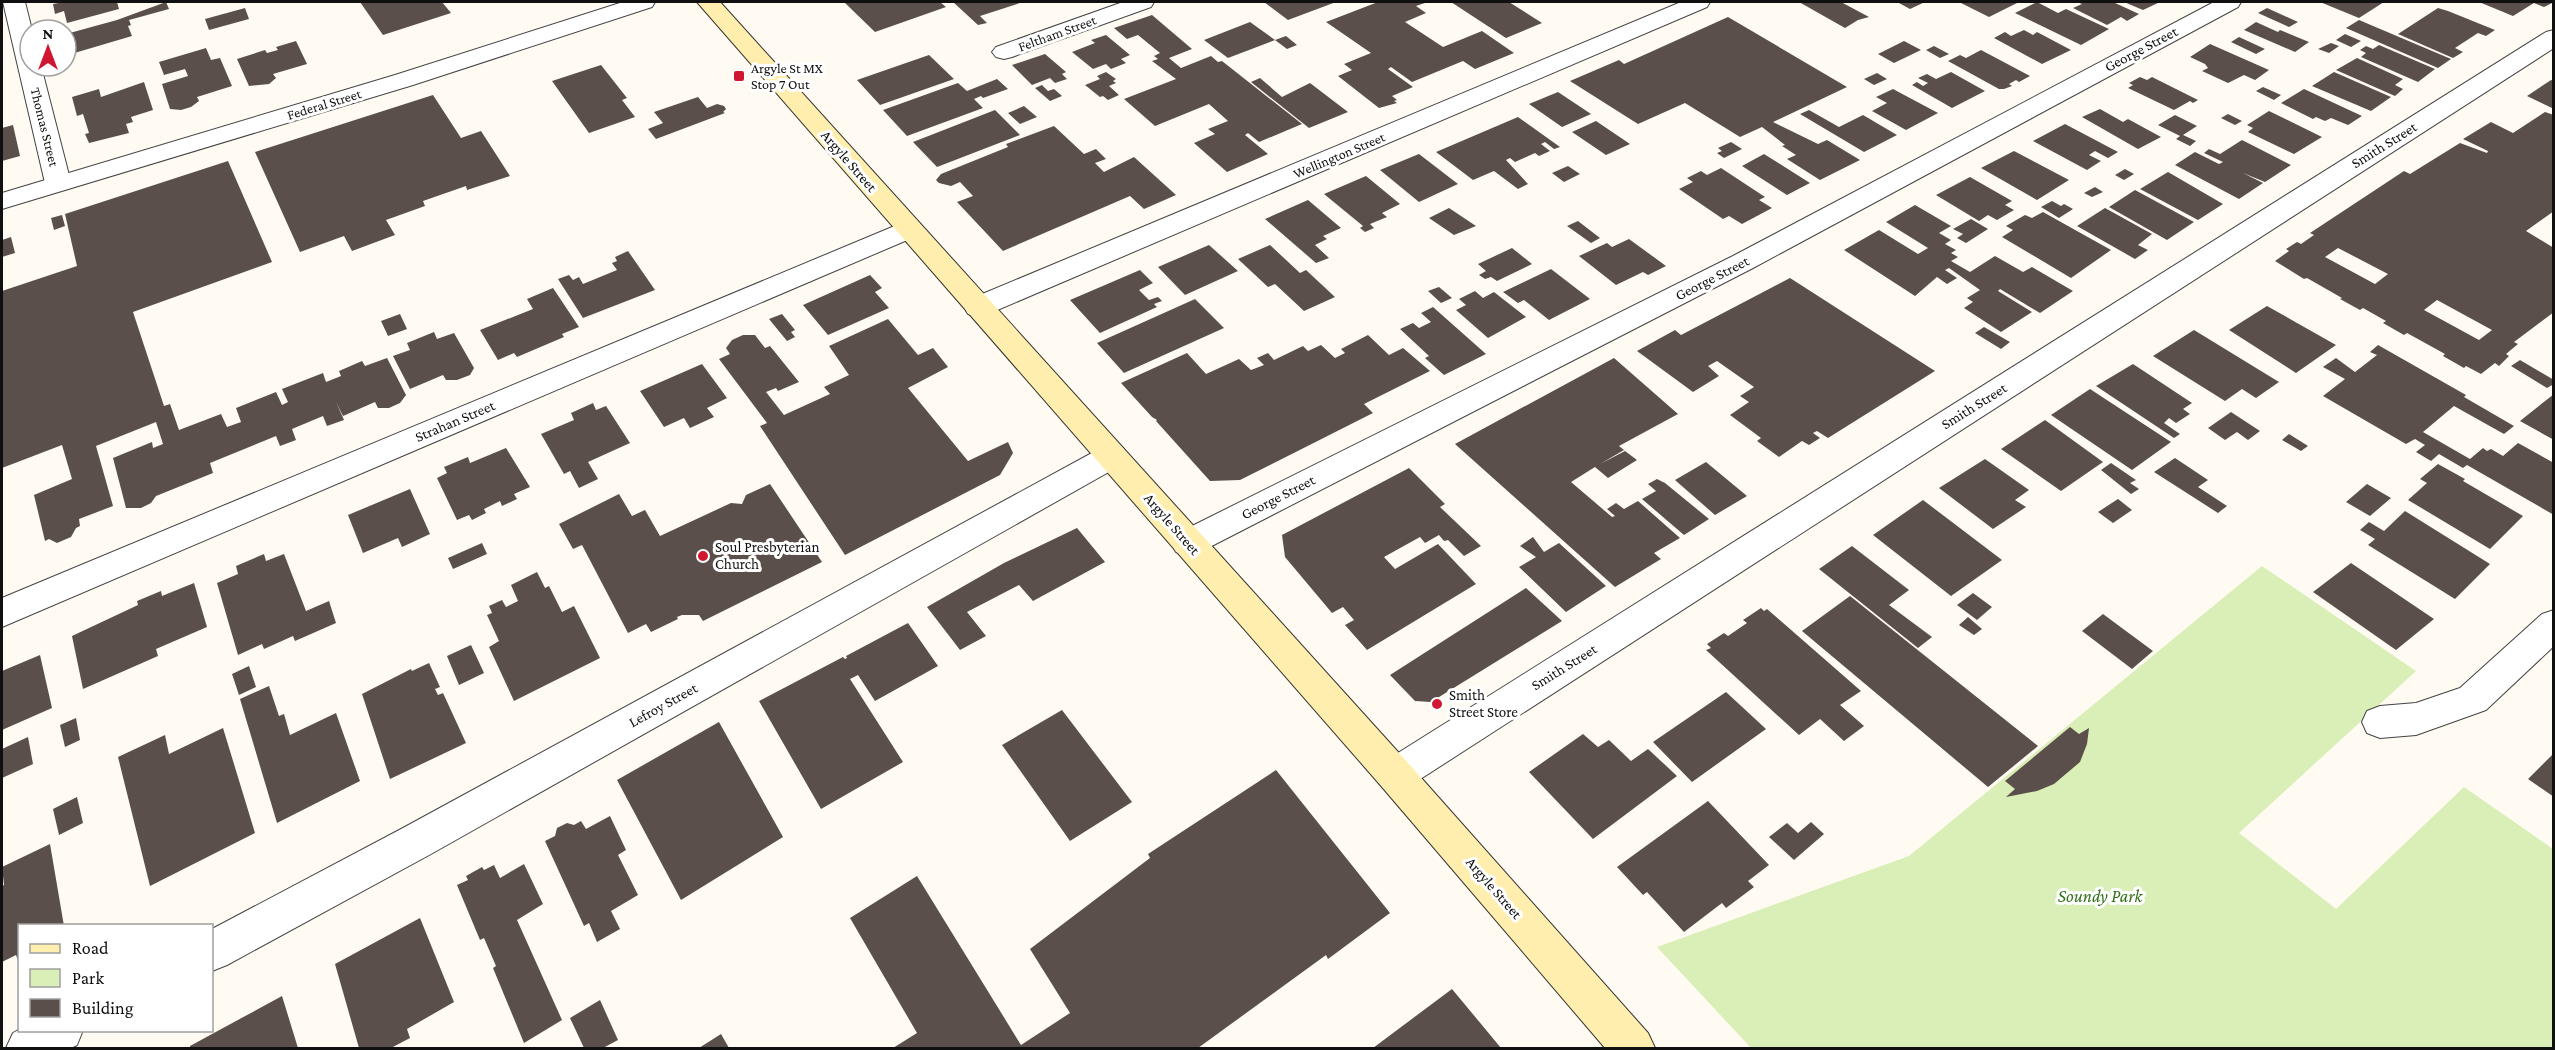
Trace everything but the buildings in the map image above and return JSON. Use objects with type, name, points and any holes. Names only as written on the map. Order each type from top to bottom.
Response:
[{"type":"main road","name":"Argyle Street","points":[[708,2],[1395,775],[1633,1048]]},
{"type":"street","name":"Thomas Street","points":[[14,2],[58,183]]},
{"type":"street","name":"Federal Street","points":[[2,201],[404,80],[644,2]]},
{"type":"street","name":"Feltham Street","points":[[1004,52],[1143,2]]},
{"type":"street","name":"Wellington Street","points":[[978,307],[1699,2]]},
{"type":"street","name":"George Street","points":[[1188,543],[1743,262],[2230,2]]},
{"type":"street","name":"Smith Street","points":[[1395,775],[2553,37]]},
{"type":"street","name":"Strahan Street","points":[[2,613],[909,229]]},
{"type":"street","name":"Lefroy Street","points":[[213,950],[417,841],[1112,456]]},
{"type":"street","points":[[2380,722],[2416,719],[2473,699],[2553,624]]},
{"type":"street","points":[[28,1048],[58,1032]]},
{"type":"green space","name":"Soundy Park","points":[[2262,566],[2416,671],[2239,833],[2336,909],[2464,787],[2553,849],[2553,1048],[1751,1048],[1657,947],[1909,856]]},
{"type":"place","name":"Argyle St MX Stop 7 Out","points":[[739,76]]},
{"type":"place","name":"Soul Presbyterian Church","points":[[703,556]]},
{"type":"place","name":"Smith Street Store","points":[[1437,704]]}]
